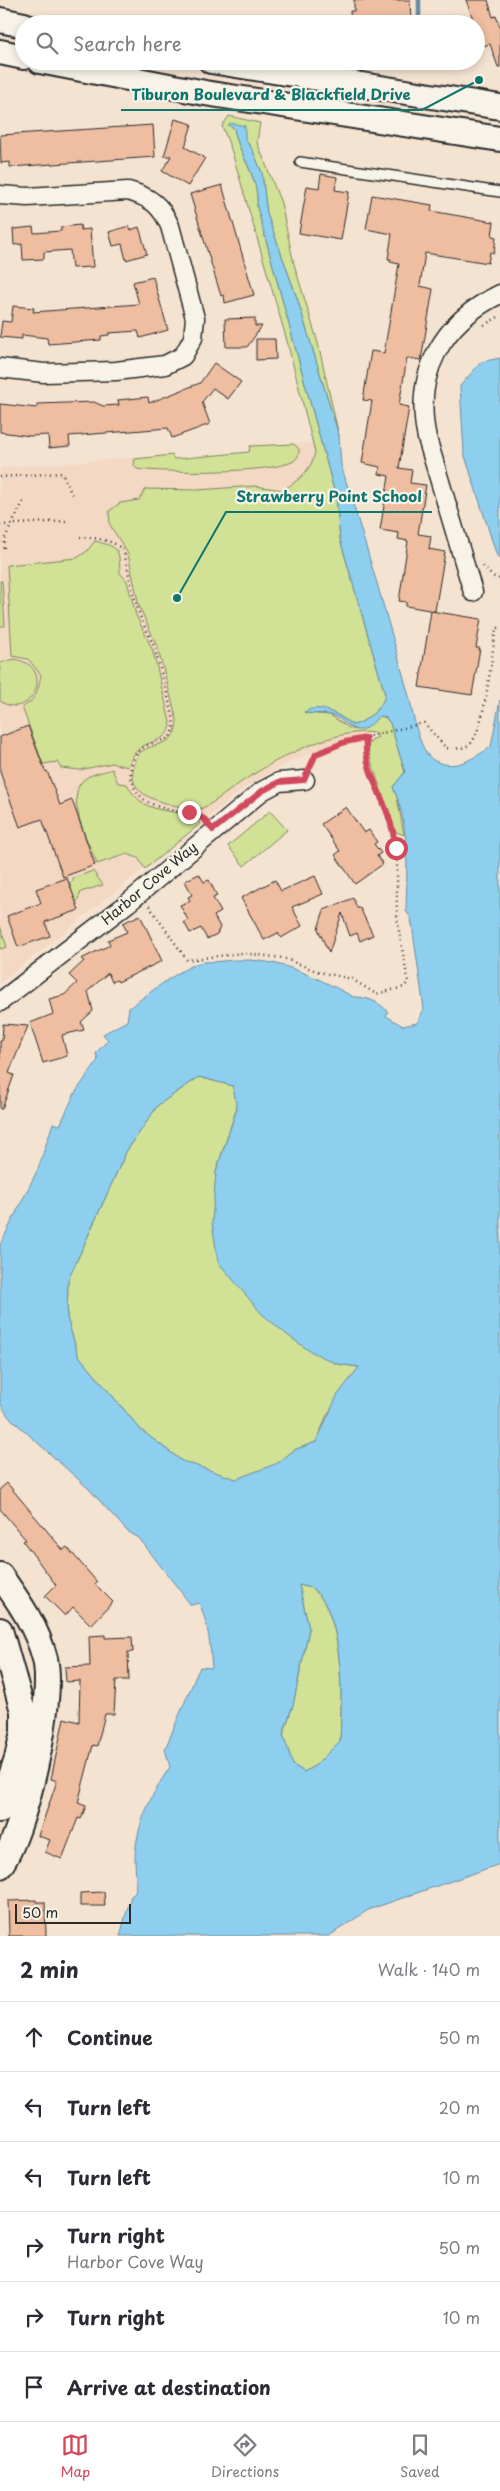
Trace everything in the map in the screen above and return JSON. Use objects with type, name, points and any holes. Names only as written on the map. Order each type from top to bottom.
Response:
[{"type":"main road","points":[[0,20],[15,24]]},
{"type":"main road","points":[[85,70],[204,93],[500,139]]},
{"type":"main road","points":[[268,70],[500,107]]},
{"type":"main road","points":[[0,1575],[29,1617],[40,1640],[46,1662],[48,1686],[46,1712],[30,1787],[17,1830],[0,1866]]},
{"type":"main road","points":[[0,1630],[23,1711],[23,1732],[17,1758],[0,1810]]},
{"type":"street","points":[[0,195],[27,198],[128,191],[142,195],[154,202],[164,212],[170,226],[195,328],[189,348],[183,356],[165,365],[116,371],[52,373],[0,368]]},
{"type":"street","points":[[473,592],[427,438],[424,423],[424,390],[431,362],[446,336],[476,307],[500,294]]},
{"type":"street","name":"Harbor Cove Way","points":[[0,1002],[140,893],[213,830],[262,791],[279,782],[304,780]]},
{"type":"lane","points":[[300,162],[500,192]]},
{"type":"path","points":[[482,326],[500,316]]},
{"type":"path","points":[[0,477],[62,473],[73,497]]},
{"type":"path","points":[[4,548],[4,540],[24,500]]},
{"type":"path","points":[[0,526],[66,521]]},
{"type":"path","points":[[80,537],[97,538],[120,547],[124,552],[133,593],[141,619],[154,646],[173,716],[174,728],[170,737],[140,749],[133,760],[129,772],[134,788],[151,804],[189,812],[204,819],[213,830]]},
{"type":"path","points":[[480,557],[489,573],[500,579]]},
{"type":"path","points":[[304,780],[316,754],[345,742],[377,736],[419,724],[424,723],[428,726],[438,742],[446,748],[461,748],[469,744],[480,726],[496,629],[500,627]]},
{"type":"path","points":[[140,893],[187,960],[242,953],[283,958],[319,972],[352,979],[376,994],[404,987],[408,982],[398,924],[396,848],[390,821],[370,771],[365,750],[366,738]]},
{"type":"shaded area","points":[[313,443],[390,728],[344,739],[285,764],[246,787],[0,983],[0,468],[172,455],[174,459],[249,452],[250,446]]},
{"type":"green space","points":[[229,116],[260,123],[257,142],[281,203],[294,264],[318,343],[339,436],[297,298],[267,214],[262,173],[253,151],[245,139],[244,131],[234,128],[255,186],[257,207],[336,497],[340,539],[385,694],[378,709],[358,724],[353,725],[336,714],[325,710],[305,713],[330,715],[349,728],[356,730],[379,716],[385,717],[390,723],[405,772],[393,787],[397,797],[404,835],[394,831],[369,754],[368,745],[371,740],[378,737],[376,733],[359,732],[342,735],[305,747],[270,765],[198,810],[172,805],[147,796],[138,789],[133,780],[133,767],[140,752],[170,739],[176,729],[177,720],[157,646],[139,606],[128,554],[110,525],[109,511],[120,503],[139,500],[145,489],[197,490],[255,486],[283,490],[308,470],[315,452],[287,341],[232,152],[222,126]]},
{"type":"green space","points":[[294,444],[299,449],[298,456],[294,461],[280,466],[240,470],[170,471],[137,469],[134,465],[135,459],[172,455],[174,459],[249,452],[250,446]]},
{"type":"green space","points":[[95,541],[109,545],[118,554],[120,573],[127,581],[136,615],[153,651],[171,726],[162,738],[144,745],[138,750],[128,767],[112,763],[80,770],[61,768],[57,762],[43,764],[22,707],[34,697],[41,675],[28,659],[12,656],[7,565],[77,558],[87,551]]},
{"type":"green space","points":[[0,581],[2,581],[5,626],[0,626]]},
{"type":"green space","points":[[14,659],[27,664],[35,672],[37,681],[35,691],[30,699],[21,705],[11,706],[0,701],[0,663]]},
{"type":"green space","points":[[112,769],[118,783],[127,784],[143,803],[161,810],[191,817],[201,823],[145,869],[138,858],[127,854],[97,864],[84,832],[77,806],[76,795],[79,785],[89,776]]},
{"type":"green space","points":[[270,811],[287,830],[244,866],[228,846]]},
{"type":"green space","points":[[93,871],[103,885],[81,892],[76,904],[69,883],[73,881],[73,878]]},
{"type":"green space","points":[[0,926],[7,947],[0,949]]},
{"type":"green space","points":[[199,1077],[233,1086],[237,1107],[216,1172],[215,1200],[337,1364],[359,1367],[327,1415],[316,1442],[294,1450],[237,1503],[141,1430],[78,1355],[67,1318],[68,1280],[126,1152],[158,1105]]},
{"type":"green space","points":[[299,1585],[313,1589],[323,1601],[331,1618],[336,1638],[341,1683],[340,1741],[316,1765],[304,1772],[293,1765],[283,1735],[293,1705],[309,1629]]},
{"type":"water","points":[[230,123],[245,126],[245,139],[253,151],[262,173],[267,214],[297,298],[339,436],[341,465],[393,638],[421,742],[429,757],[443,764],[458,764],[471,759],[491,747],[500,700],[500,1864],[368,1910],[329,1936],[120,1936],[131,1896],[135,1893],[135,1858],[138,1834],[151,1799],[170,1767],[165,1749],[200,1667],[212,1668],[208,1635],[199,1603],[191,1605],[139,1538],[127,1531],[89,1489],[8,1416],[0,1403],[0,1245],[38,1169],[53,1123],[60,1125],[75,1093],[98,1060],[96,1053],[108,1040],[103,1034],[127,1021],[129,1008],[178,973],[202,962],[259,961],[291,968],[354,997],[373,1001],[381,1005],[388,1012],[386,1016],[403,1026],[417,1023],[424,1009],[411,918],[406,911],[407,864],[405,833],[393,787],[405,772],[390,723],[385,717],[379,716],[371,725],[359,730],[331,715],[304,712],[310,709],[323,709],[336,714],[353,725],[358,724],[378,709],[385,694],[340,539],[336,497],[257,207],[255,186],[234,128],[228,125]],"holes":[[[199,1077],[233,1086],[237,1108],[216,1172],[212,1222],[218,1262],[262,1314],[286,1334],[308,1350],[337,1364],[359,1367],[337,1396],[316,1442],[294,1450],[278,1463],[236,1479],[182,1461],[141,1430],[78,1355],[67,1318],[68,1280],[126,1152],[158,1105]],[[299,1585],[314,1590],[324,1602],[336,1639],[341,1683],[340,1741],[316,1765],[304,1772],[293,1765],[283,1734],[293,1705],[309,1629]]]},
{"type":"water","points":[[500,358],[500,559],[497,556],[464,453],[460,386],[481,362]]},
{"type":"building","points":[[354,0],[410,0],[411,15],[350,15],[350,11],[354,11]]},
{"type":"building","points":[[466,0],[488,0],[493,17],[496,16],[500,27],[500,67],[498,67],[490,44],[485,45],[485,15],[472,15]]},
{"type":"building","points":[[175,119],[192,124],[185,147],[205,158],[188,186],[162,171],[171,156],[164,156]]},
{"type":"building","points":[[153,125],[155,157],[10,167],[10,162],[1,163],[0,135]]},
{"type":"building","points":[[321,174],[337,177],[335,190],[349,192],[341,240],[299,233],[307,186],[319,188]]},
{"type":"building","points":[[222,185],[254,295],[225,303],[224,295],[221,296],[190,194]]},
{"type":"building","points":[[372,195],[432,205],[431,211],[494,222],[492,236],[496,237],[494,253],[490,252],[488,263],[425,253],[420,286],[433,289],[421,360],[407,358],[399,405],[409,407],[399,468],[412,470],[410,483],[426,485],[418,534],[431,536],[429,549],[445,552],[435,611],[406,606],[406,602],[399,601],[408,541],[398,539],[399,533],[380,530],[389,476],[379,474],[380,467],[362,463],[372,401],[363,400],[371,351],[384,353],[399,264],[390,262],[391,259],[388,259],[392,234],[366,229]]},
{"type":"building","points":[[80,225],[81,230],[90,229],[93,267],[72,268],[70,250],[44,252],[44,259],[23,260],[22,244],[14,245],[13,229],[33,227],[34,233],[61,231],[61,227]]},
{"type":"building","points":[[129,226],[131,230],[139,227],[147,254],[126,260],[122,244],[113,246],[109,232]]},
{"type":"building","points":[[153,277],[168,330],[140,338],[138,331],[109,333],[109,335],[101,336],[101,340],[48,344],[47,338],[22,335],[22,339],[0,337],[2,321],[11,322],[13,306],[34,308],[33,312],[139,304],[133,282]]},
{"type":"building","points":[[255,318],[255,326],[262,326],[247,347],[226,347],[225,319]]},
{"type":"building","points":[[256,339],[275,339],[276,359],[256,360]]},
{"type":"building","points":[[214,363],[241,382],[228,399],[213,388],[202,402],[210,424],[172,438],[168,428],[69,436],[70,446],[49,448],[48,435],[30,436],[0,432],[0,404],[37,408],[37,404],[94,402],[103,406],[119,405],[118,400],[148,397],[149,403],[200,383]]},
{"type":"building","points":[[431,611],[481,619],[476,648],[480,648],[472,695],[419,687]]},
{"type":"building","points":[[28,726],[60,805],[72,800],[95,865],[63,877],[42,819],[20,827],[0,772],[0,737]]},
{"type":"building","points":[[346,807],[364,833],[369,830],[377,842],[374,844],[381,853],[377,856],[383,864],[355,884],[335,855],[340,851],[321,824]]},
{"type":"building","points":[[199,874],[204,882],[209,880],[217,896],[213,898],[221,912],[214,916],[220,927],[217,934],[207,939],[201,928],[190,933],[184,922],[188,920],[180,905],[190,901],[188,897],[192,895],[185,881]]},
{"type":"building","points":[[315,876],[323,894],[292,907],[302,926],[281,938],[278,933],[264,940],[241,898],[275,880],[281,891]]},
{"type":"building","points":[[67,878],[79,910],[45,922],[50,936],[18,947],[7,916],[41,903],[36,889]]},
{"type":"building","points":[[353,898],[373,935],[360,941],[357,933],[350,936],[342,913],[329,953],[318,929],[324,910]]},
{"type":"building","points":[[140,915],[162,961],[118,982],[117,980],[112,982],[108,973],[88,991],[93,1011],[81,1022],[84,1030],[62,1035],[67,1056],[43,1063],[30,1023],[53,1014],[49,999],[64,995],[77,983],[69,975],[84,961],[81,959],[110,945],[108,940],[127,932],[123,923]]},
{"type":"building","points":[[3,1024],[28,1026],[9,1073],[14,1075],[2,1109],[0,1109],[0,1041],[2,1041]]},
{"type":"building","points":[[7,1483],[63,1550],[67,1547],[97,1582],[95,1584],[113,1602],[91,1625],[73,1607],[65,1616],[45,1596],[56,1585],[23,1541],[26,1540],[0,1509],[0,1489]]},
{"type":"building","points":[[105,1635],[105,1638],[132,1637],[133,1652],[128,1652],[129,1680],[116,1680],[114,1714],[105,1714],[97,1746],[93,1745],[78,1803],[86,1806],[81,1819],[78,1818],[62,1859],[45,1852],[50,1840],[38,1836],[57,1781],[51,1779],[64,1718],[79,1722],[80,1681],[66,1682],[65,1667],[90,1666],[89,1636]]},
{"type":"building","points":[[104,1892],[105,1906],[80,1906],[80,1893]]},
{"type":"building","points":[[36,1900],[36,1902],[45,1902],[46,1936],[9,1936],[8,1901]]},
{"type":"waterway","points":[[419,0],[419,15]]},
{"type":"place","name":"Tiburon Boulevard & Blackfield Drive","points":[[479,80]]},
{"type":"place","name":"Strawberry Point School","points":[[177,598]]},
{"type":"route","points":[[189,812],[204,819],[213,830],[262,791],[279,782],[304,780],[316,754],[345,742],[366,738],[365,750],[370,771],[390,821],[396,848]]}]
